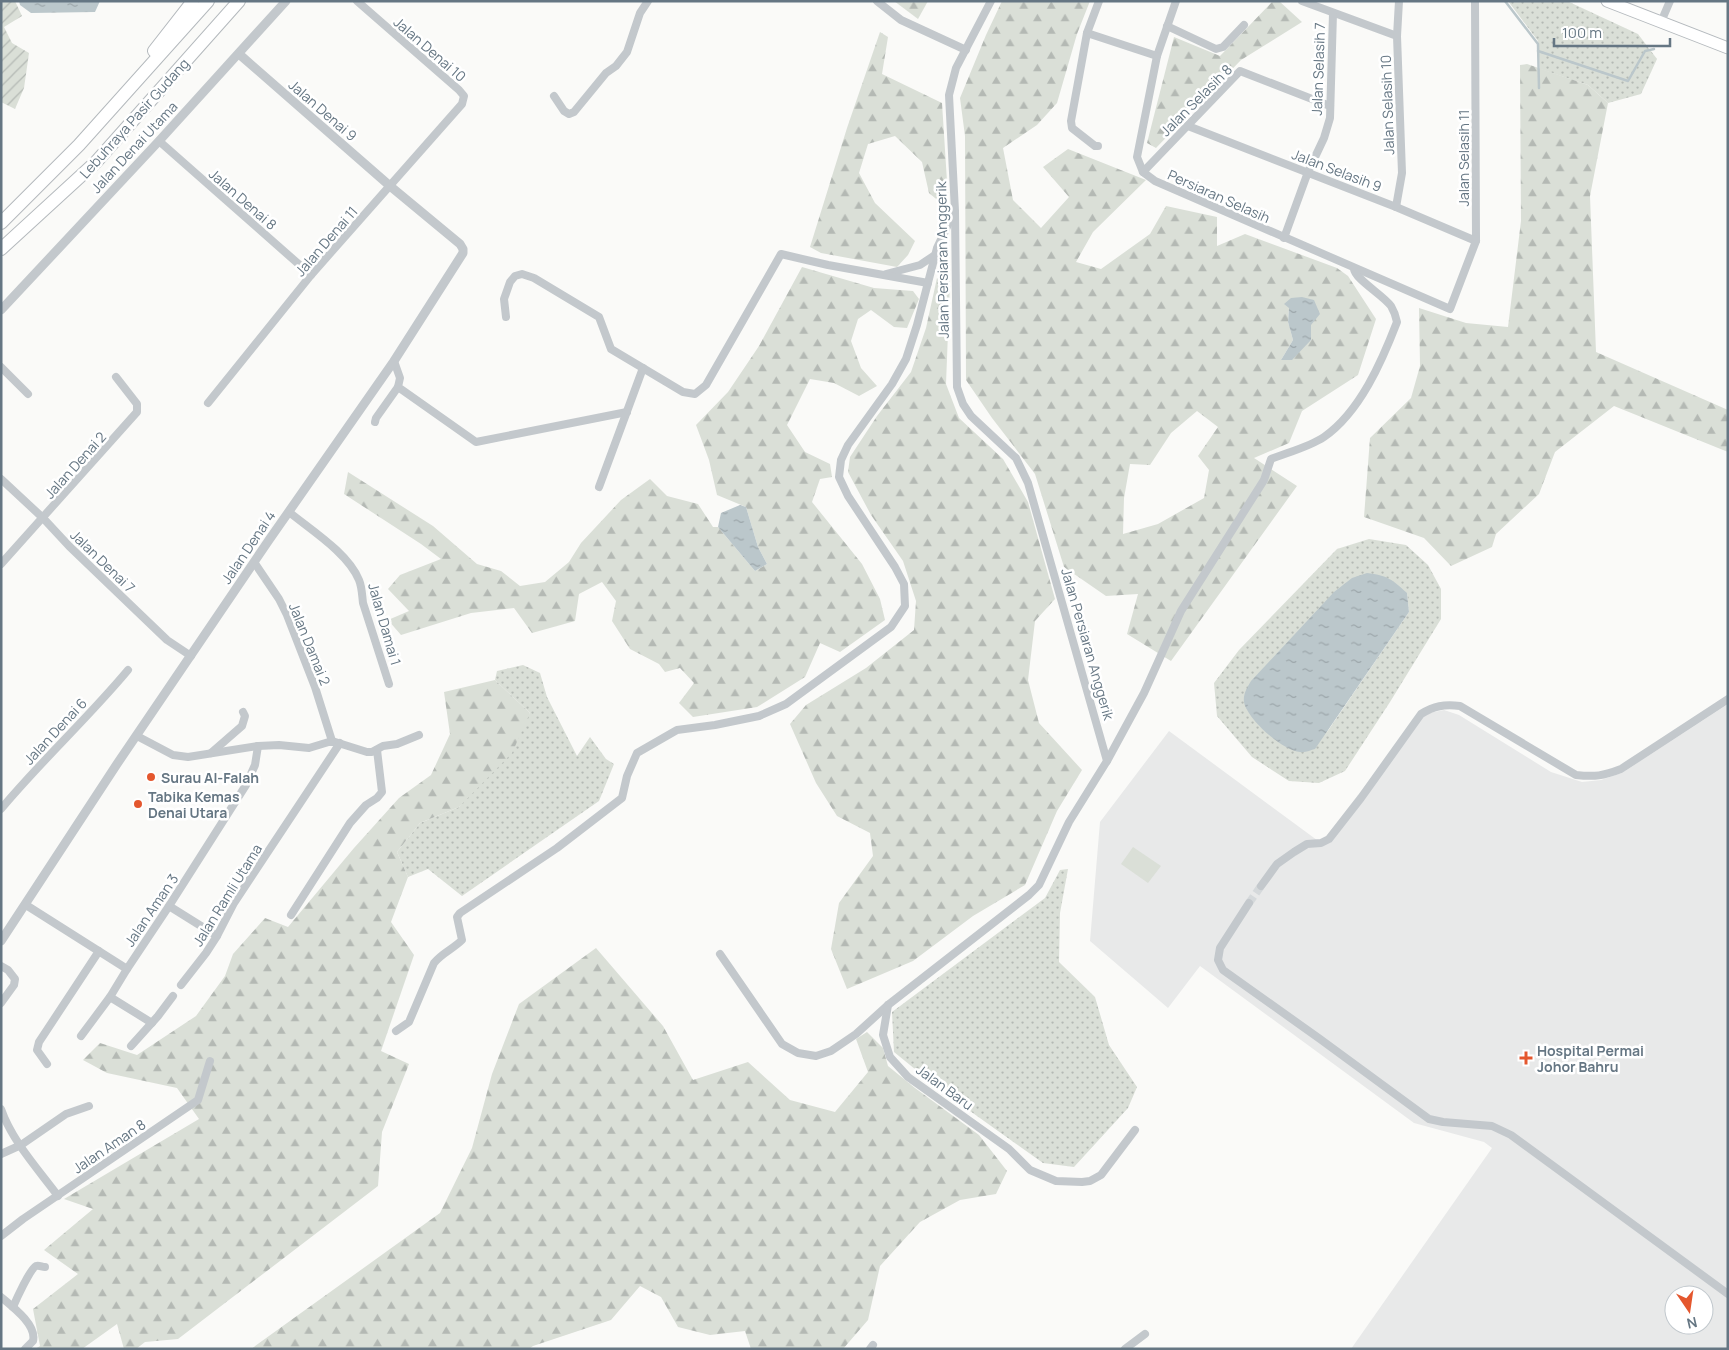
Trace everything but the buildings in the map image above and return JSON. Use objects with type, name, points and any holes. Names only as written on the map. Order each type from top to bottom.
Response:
[{"type":"highway","points":[[79,145],[193,1]]},
{"type":"highway","name":"Lebuhraya Pasir Gudang","points":[[1,223],[79,145],[208,1]]},
{"type":"highway","name":"Lebuhraya Pasir Gudang","points":[[1,249],[96,162],[239,1]]},
{"type":"main road","points":[[1607,1],[1728,48]]},
{"type":"street","name":"Jalan Denai Utama","points":[[1,310],[159,141],[286,1]]},
{"type":"street","name":"Jalan Denai 10","points":[[357,1],[464,96]]},
{"type":"street","points":[[554,96],[564,111],[569,114],[574,112],[606,73],[616,66],[627,52],[640,13],[648,1]]},
{"type":"street","points":[[877,1],[901,20],[966,50]]},
{"type":"street","name":"Jalan Persiaran Anggerik","points":[[991,1],[956,68],[949,94],[954,211],[957,387],[963,404],[971,416],[1016,458],[1028,483],[1108,761]]},
{"type":"street","points":[[1098,146],[1095,146],[1072,128],[1087,33],[1099,1]]},
{"type":"street","points":[[1143,172],[1137,157],[1157,56],[1176,1]]},
{"type":"street","points":[[1302,1],[1398,36]]},
{"type":"street","name":"Jalan Selasih 10","points":[[1396,207],[1402,173],[1398,36],[1400,1]]},
{"type":"street","name":"Jalan Selasih 11","points":[[1450,309],[1476,240],[1475,1]]},
{"type":"street","points":[[1661,22],[1670,1]]},
{"type":"street","name":"Jalan Selasih 7","points":[[1284,238],[1308,172],[1324,138],[1330,118],[1333,13]]},
{"type":"street","points":[[1167,26],[1216,49],[1223,48],[1244,25]]},
{"type":"street","points":[[1087,33],[1157,56]]},
{"type":"street","name":"Jalan Denai 9","points":[[239,54],[390,186]]},
{"type":"street","name":"Jalan Selasih 8","points":[[1143,172],[1240,71],[1330,106]]},
{"type":"street","name":"Jalan Denai 11","points":[[208,403],[311,275],[462,104],[464,96]]},
{"type":"street","name":"Jalan Selasih 9","points":[[1188,126],[1476,240]]},
{"type":"street","name":"Jalan Denai 8","points":[[159,141],[311,275]]},
{"type":"street","name":"Persiaran Selasih","points":[[1143,172],[1155,181],[1354,269],[1450,309]]},
{"type":"street","name":"Jalan Denai 4","points":[[1,941],[117,764],[254,562],[394,361],[461,258],[463,248],[460,244],[390,186]]},
{"type":"street","points":[[396,1031],[409,1022],[434,963],[439,956],[462,940],[457,917],[460,913],[557,848],[622,798],[627,776],[637,753],[677,730],[759,716],[786,704],[891,627],[905,606],[904,584],[895,567],[848,496],[839,477],[841,460],[848,445],[892,384],[906,359],[917,325],[935,254],[954,211]]},
{"type":"street","points":[[506,318],[504,299],[510,282],[515,276],[522,274],[534,278],[594,313],[602,322],[611,349],[683,392],[691,394],[699,392],[706,385],[781,254],[828,265],[928,283]]},
{"type":"street","points":[[881,275],[920,265],[935,254]]},
{"type":"street","points":[[720,954],[782,1044],[798,1053],[816,1056],[831,1050],[856,1034],[888,1005],[1039,886],[1069,822],[1108,761],[1144,693],[1181,611],[1264,480],[1271,458],[1324,437],[1343,420],[1382,360],[1397,322],[1396,315],[1385,299],[1354,273],[1354,269]]},
{"type":"street","points":[[375,422],[398,387],[400,378],[394,361]]},
{"type":"street","points":[[1,367],[28,394]]},
{"type":"street","points":[[599,487],[643,368]]},
{"type":"street","name":"Jalan Denai 2","points":[[1,564],[137,412],[138,407],[134,399],[116,377]]},
{"type":"street","points":[[398,387],[476,442],[626,412]]},
{"type":"street","name":"Jalan Denai 7","points":[[1,479],[167,640],[191,656]]},
{"type":"street","name":"Jalan Damai 1","points":[[289,512],[340,553],[359,579],[363,603],[389,684]]},
{"type":"street","name":"Jalan Damai 2","points":[[254,562],[279,599],[287,615],[336,742]]},
{"type":"street","name":"Jalan Denai 6","points":[[1,809],[128,670]]},
{"type":"street","points":[[1261,886],[1277,864],[1307,844],[1321,843],[1329,838],[1361,798],[1421,714],[1433,706],[1460,706],[1576,775],[1604,776],[1621,769],[1728,699]]},
{"type":"street","points":[[209,754],[242,726],[245,716],[242,712]]},
{"type":"street","points":[[137,736],[173,755],[188,757],[258,746],[279,745],[309,748],[336,742],[367,752],[419,736]]},
{"type":"street","name":"Jalan Ramli Utama","points":[[181,985],[206,954],[234,903],[292,817],[336,742]]},
{"type":"street","name":"Jalan Aman 3","points":[[81,1036],[110,997],[126,969],[170,906],[239,795],[254,768],[258,746]]},
{"type":"street","points":[[291,915],[350,823],[366,805],[377,798],[382,792],[377,750]]},
{"type":"street","points":[[1249,903],[1220,948],[1218,960],[1223,970],[1320,1038],[1428,1119],[1492,1126],[1510,1135],[1728,1294]]},
{"type":"street","points":[[26,905],[126,969]]},
{"type":"street","points":[[170,906],[217,936]]},
{"type":"street","points":[[47,1064],[37,1050],[39,1042],[98,951]]},
{"type":"street","points":[[1,966],[8,970],[15,979],[14,985],[1,1003]]},
{"type":"street","points":[[131,1046],[173,996]]},
{"type":"street","points":[[110,997],[152,1023]]},
{"type":"street","name":"Jalan Baru","points":[[888,1005],[883,1035],[890,1058],[908,1077],[1009,1148],[1030,1170],[1056,1180],[1090,1181],[1101,1175],[1135,1130]]},
{"type":"street","name":"Jalan Aman 8","points":[[1,1236],[198,1100],[210,1062]]},
{"type":"street","points":[[1,1154],[21,1145],[66,1114],[89,1106]]},
{"type":"street","points":[[1,1109],[4,1119],[21,1145],[58,1196]]},
{"type":"street","points":[[13,1307],[34,1267],[45,1267]]},
{"type":"street","points":[[1,1297],[13,1307],[33,1330],[33,1341],[25,1349]]},
{"type":"street","points":[[1125,1349],[1145,1334]]},
{"type":"shaded area","name":"Hospital Permai Johor Bahru","points":[[1728,704],[1728,1349],[1351,1349],[1492,1148],[1484,1142],[1414,1123],[1200,966],[1168,1008],[1090,941],[1100,822],[1169,731],[1321,843],[1408,730],[1425,714],[1444,710],[1459,715],[1551,772],[1582,782],[1601,780],[1622,773]]},
{"type":"green space","points":[[1,1],[15,1],[22,16],[4,27],[12,43],[29,53],[24,88],[15,109],[1,102]]},
{"type":"green space","points":[[894,1],[928,1],[918,19]]},
{"type":"green space","points":[[1002,1],[1090,1],[1077,34],[1057,103],[1037,125],[1003,148],[1013,200],[1041,228],[1069,197],[1043,167],[1068,149],[1146,180],[1093,232],[1076,262],[1101,269],[1150,234],[1166,206],[1217,217],[1217,246],[1245,234],[1337,268],[1348,276],[1376,319],[1358,375],[1302,411],[1289,443],[1254,458],[1297,486],[1171,661],[1127,634],[1138,594],[1106,596],[1064,567],[1035,474],[992,418],[966,380],[965,136],[960,98]],"holes":[[[1289,308],[1311,340],[1281,360],[1293,340],[1288,322]],[[1197,411],[1218,427],[1198,456],[1209,470],[1204,498],[1158,524],[1123,534],[1124,498],[1130,464],[1150,465],[1171,433]]]},
{"type":"green space","points":[[1273,1],[1279,1],[1302,22],[1241,60],[1156,148],[1147,143],[1174,37],[1220,56]]},
{"type":"green space","points":[[1508,1],[1567,1],[1638,34],[1657,59],[1641,94],[1608,103],[1588,85],[1540,69],[1538,41]]},
{"type":"green space","points":[[880,32],[888,37],[882,74],[942,103],[948,197],[941,203],[929,193],[922,162],[895,136],[868,144],[859,173],[875,203],[915,241],[908,255],[897,267],[821,253],[810,247],[847,128]]},
{"type":"green space","points":[[1527,64],[1588,85],[1608,103],[1590,196],[1596,352],[1728,410],[1728,452],[1614,406],[1555,452],[1539,494],[1496,534],[1492,547],[1451,566],[1424,538],[1364,517],[1370,438],[1411,398],[1420,366],[1419,308],[1466,323],[1508,327],[1521,221],[1520,65]]},
{"type":"green space","points":[[802,267],[874,288],[913,291],[919,299],[907,328],[894,327],[871,310],[858,319],[851,341],[861,368],[877,386],[859,396],[834,383],[810,379],[787,425],[805,452],[830,464],[832,477],[820,479],[812,502],[862,564],[880,599],[885,620],[840,652],[820,643],[805,677],[757,707],[693,717],[679,703],[694,683],[680,668],[665,672],[659,664],[630,649],[612,621],[616,601],[602,582],[579,594],[575,621],[532,633],[514,608],[471,613],[401,635],[388,620],[409,611],[388,589],[400,575],[441,559],[344,494],[348,472],[433,526],[477,564],[501,571],[520,586],[545,582],[569,562],[581,543],[621,500],[650,479],[667,496],[698,504],[713,527],[718,527],[755,571],[767,564],[758,547],[746,507],[717,495],[709,460],[696,425],[728,392],[759,346]]},
{"type":"green space","points":[[937,278],[950,281],[946,384],[959,418],[1003,459],[1028,502],[1055,599],[1035,621],[1028,680],[1039,723],[1082,770],[1057,811],[1025,885],[973,916],[913,961],[847,989],[831,949],[839,903],[873,856],[870,833],[837,816],[816,783],[790,724],[806,705],[866,668],[914,630],[916,601],[903,561],[871,515],[848,472],[850,457],[877,416],[911,372],[926,328]]},
{"type":"green space","points":[[1369,539],[1406,545],[1428,565],[1441,589],[1441,619],[1345,771],[1319,783],[1289,781],[1252,757],[1217,716],[1214,683],[1239,650],[1337,549]],"holes":[[[1407,593],[1409,612],[1325,735]]]},
{"type":"green space","points":[[523,665],[540,673],[547,697],[577,756],[590,737],[606,759],[614,764],[599,801],[462,896],[428,869],[408,877],[397,852],[420,823],[459,807],[530,713],[495,680],[497,671]]},
{"type":"green space","points":[[495,680],[530,713],[512,753],[459,807],[420,823],[397,852],[408,877],[391,922],[414,955],[381,1051],[409,1064],[382,1132],[378,1186],[178,1339],[145,1342],[136,1349],[124,1349],[117,1324],[82,1349],[35,1349],[40,1346],[33,1309],[78,1274],[44,1250],[93,1209],[64,1199],[199,1119],[177,1088],[107,1073],[83,1060],[100,1043],[137,1055],[196,1016],[225,976],[233,954],[265,918],[288,927],[399,798],[431,775],[450,734],[444,692]]},
{"type":"green space","points":[[1133,847],[1161,866],[1148,883],[1121,864]]},
{"type":"green space","points":[[1068,869],[1060,913],[1059,962],[1095,997],[1109,1045],[1137,1087],[1128,1108],[1074,1167],[1043,1163],[942,1091],[894,1052],[892,1012],[1045,898],[1060,870]]},
{"type":"green space","points":[[596,948],[663,1026],[693,1080],[748,1062],[790,1100],[835,1112],[868,1072],[856,1039],[867,1032],[883,1048],[888,1066],[979,1135],[1007,1171],[996,1194],[960,1200],[920,1222],[880,1266],[868,1320],[843,1349],[751,1349],[745,1331],[710,1335],[678,1327],[661,1297],[640,1286],[611,1320],[529,1349],[251,1349],[440,1213],[472,1148],[492,1074],[519,1004]]},
{"type":"water","points":[[19,1],[100,1],[95,12],[31,13],[20,5]]},
{"type":"water","points":[[1302,297],[1314,300],[1320,314],[1311,325],[1311,340],[1292,360],[1281,360],[1293,340],[1288,322],[1289,308],[1284,304],[1291,298]]},
{"type":"water","points":[[740,505],[746,507],[758,547],[767,564],[755,571],[718,527],[721,513]]},
{"type":"water","points":[[1367,573],[1389,579],[1407,593],[1409,612],[1315,749],[1304,752],[1293,750],[1267,733],[1252,717],[1244,702],[1246,691],[1251,681],[1334,592],[1352,578]]},
{"type":"waterway","points":[[1505,1],[1538,44],[1539,88]]},
{"type":"waterway","points":[[1538,51],[1628,81],[1645,51],[1654,49]]},
{"type":"tunnel","points":[[1249,903],[1261,886]]},
{"type":"place","name":"Surau Al-Falah","points":[[151,777]]},
{"type":"place","name":"Tabika Kemas Denai Utara","points":[[138,804]]},
{"type":"place","name":"Hospital Permai Johor Bahru","points":[[1526,1058]]}]
